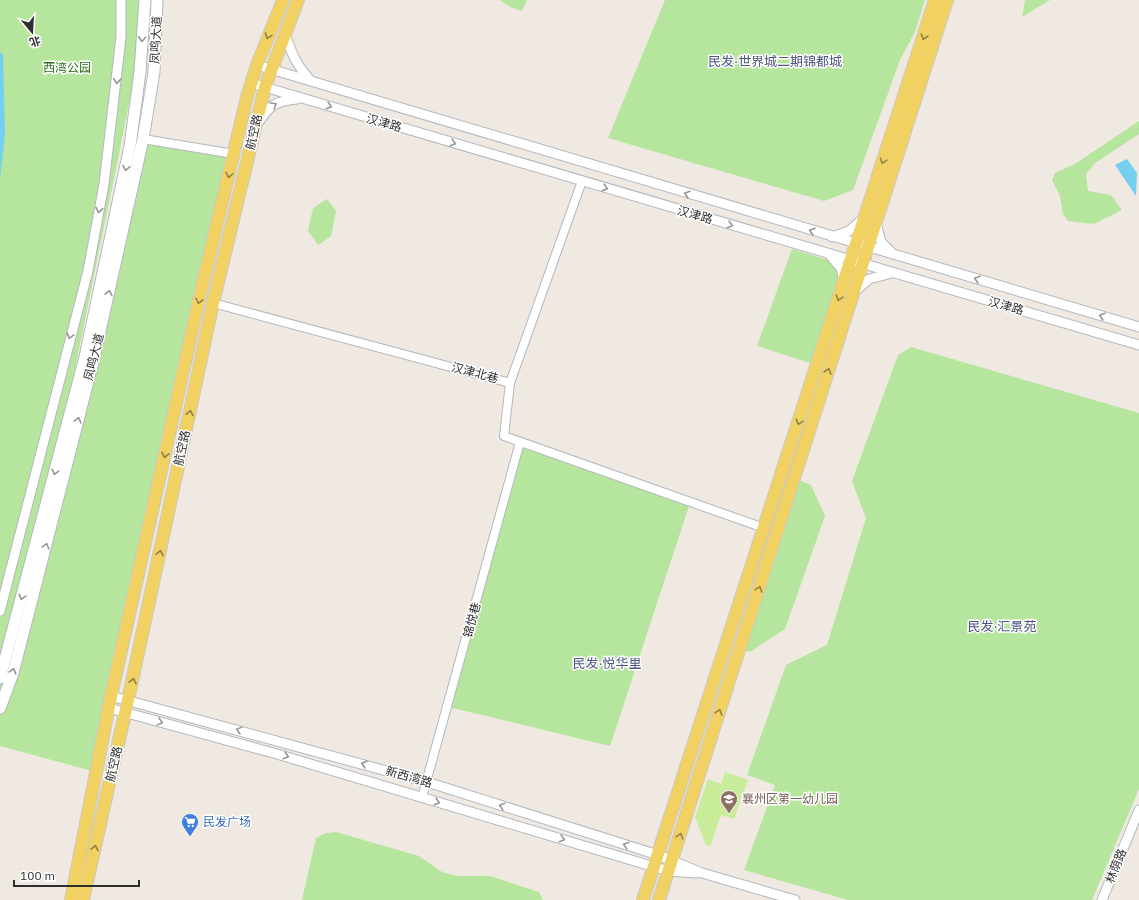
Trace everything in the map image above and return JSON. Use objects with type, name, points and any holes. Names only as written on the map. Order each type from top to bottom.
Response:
[{"type":"main road","name":"凤鸣大道","points":[[0,678],[90,333],[130,146],[140,72],[145,0]]},
{"type":"main road","name":"凤鸣大道","points":[[0,708],[12,673],[94,358],[143,140],[154,72],[157,0]]},
{"type":"main road","name":"航空路","points":[[71,900],[110,702],[199,300],[251,83],[282,0]]},
{"type":"main road","name":"航空路","points":[[83,900],[126,713],[213,303],[265,87],[298,0]]},
{"type":"main road","points":[[871,220],[935,0]]},
{"type":"main road","points":[[659,900],[853,293],[857,263],[862,246],[947,0]]},
{"type":"main road","points":[[644,900],[844,282],[857,263]]},
{"type":"street","points":[[0,611],[88,271],[107,162],[121,37],[122,0]]},
{"type":"street","points":[[285,34],[292,55],[299,69],[312,82]]},
{"type":"street","name":"汉津路","points":[[257,65],[862,246],[1139,327]]},
{"type":"street","name":"汉津路","points":[[251,83],[1139,345]]},
{"type":"street","points":[[255,128],[268,108],[274,104],[281,100],[303,99]]},
{"type":"street","points":[[143,140],[234,154]]},
{"type":"street","points":[[510,382],[582,181]]},
{"type":"street","points":[[832,237],[849,231],[871,220],[881,242],[894,255]]},
{"type":"street","points":[[830,255],[841,268],[844,282]]},
{"type":"street","points":[[853,293],[869,279],[892,273]]},
{"type":"street","name":"汉津北巷","points":[[213,303],[510,382],[504,436],[764,528]]},
{"type":"street","name":"锦悦巷","points":[[422,797],[520,442]]},
{"type":"street","name":"新西湾路","points":[[110,702],[128,700],[427,782],[658,855],[702,873],[795,900]]},
{"type":"street","name":"新西湾路","points":[[110,702],[126,713],[277,754],[654,867],[668,871],[702,873]]},
{"type":"street","name":"林荫路","points":[[1102,900],[1139,810]]},
{"type":"green space","name":"西湾公园","points":[[0,0],[145,0],[136,67],[123,134],[15,662],[143,139],[234,154],[96,772],[0,746]]},
{"type":"green space","points":[[500,0],[527,0],[522,11],[510,7]]},
{"type":"green space","points":[[665,0],[925,0],[915,32],[900,60],[853,190],[824,201],[608,138]]},
{"type":"green space","points":[[1025,0],[1050,0],[1022,17]]},
{"type":"green space","points":[[1139,121],[1139,134],[1095,163],[1086,174],[1088,191],[1111,195],[1122,210],[1094,224],[1068,221],[1063,214],[1060,196],[1052,180],[1055,173],[1075,164]]},
{"type":"green space","points":[[327,199],[336,211],[331,236],[318,245],[308,231],[313,208]]},
{"type":"green space","points":[[792,249],[831,261],[838,269],[841,282],[813,364],[757,346]]},
{"type":"green space","points":[[911,347],[1139,413],[1139,789],[1092,900],[848,900],[744,870],[775,785],[747,775],[786,665],[827,645],[866,518],[852,481],[898,355]]},
{"type":"green space","points":[[522,446],[690,503],[610,746],[449,707]]},
{"type":"green space","points":[[794,478],[811,485],[825,516],[785,629],[750,652],[739,649]]},
{"type":"green space","points":[[725,772],[748,780],[734,819],[721,815],[710,847],[706,845],[695,817],[708,779],[721,784]]},
{"type":"green space","points":[[336,832],[419,856],[442,872],[456,876],[490,876],[539,892],[543,900],[302,900],[316,838],[326,833]]},
{"type":"water","points":[[0,52],[3,54],[5,134],[0,179]]},
{"type":"water","points":[[1127,159],[1137,173],[1136,196],[1115,165]]},
{"type":"place","name":"襄州区第一幼儿园","points":[[729,814]]},
{"type":"place","name":"民发广场","points":[[190,837]]},
{"type":"district","name":"民发·世界城二期锦都城","points":[[775,61]]},
{"type":"district","name":"民发·汇景苑","points":[[1002,626]]},
{"type":"district","name":"民发·悦华里","points":[[607,663]]}]
